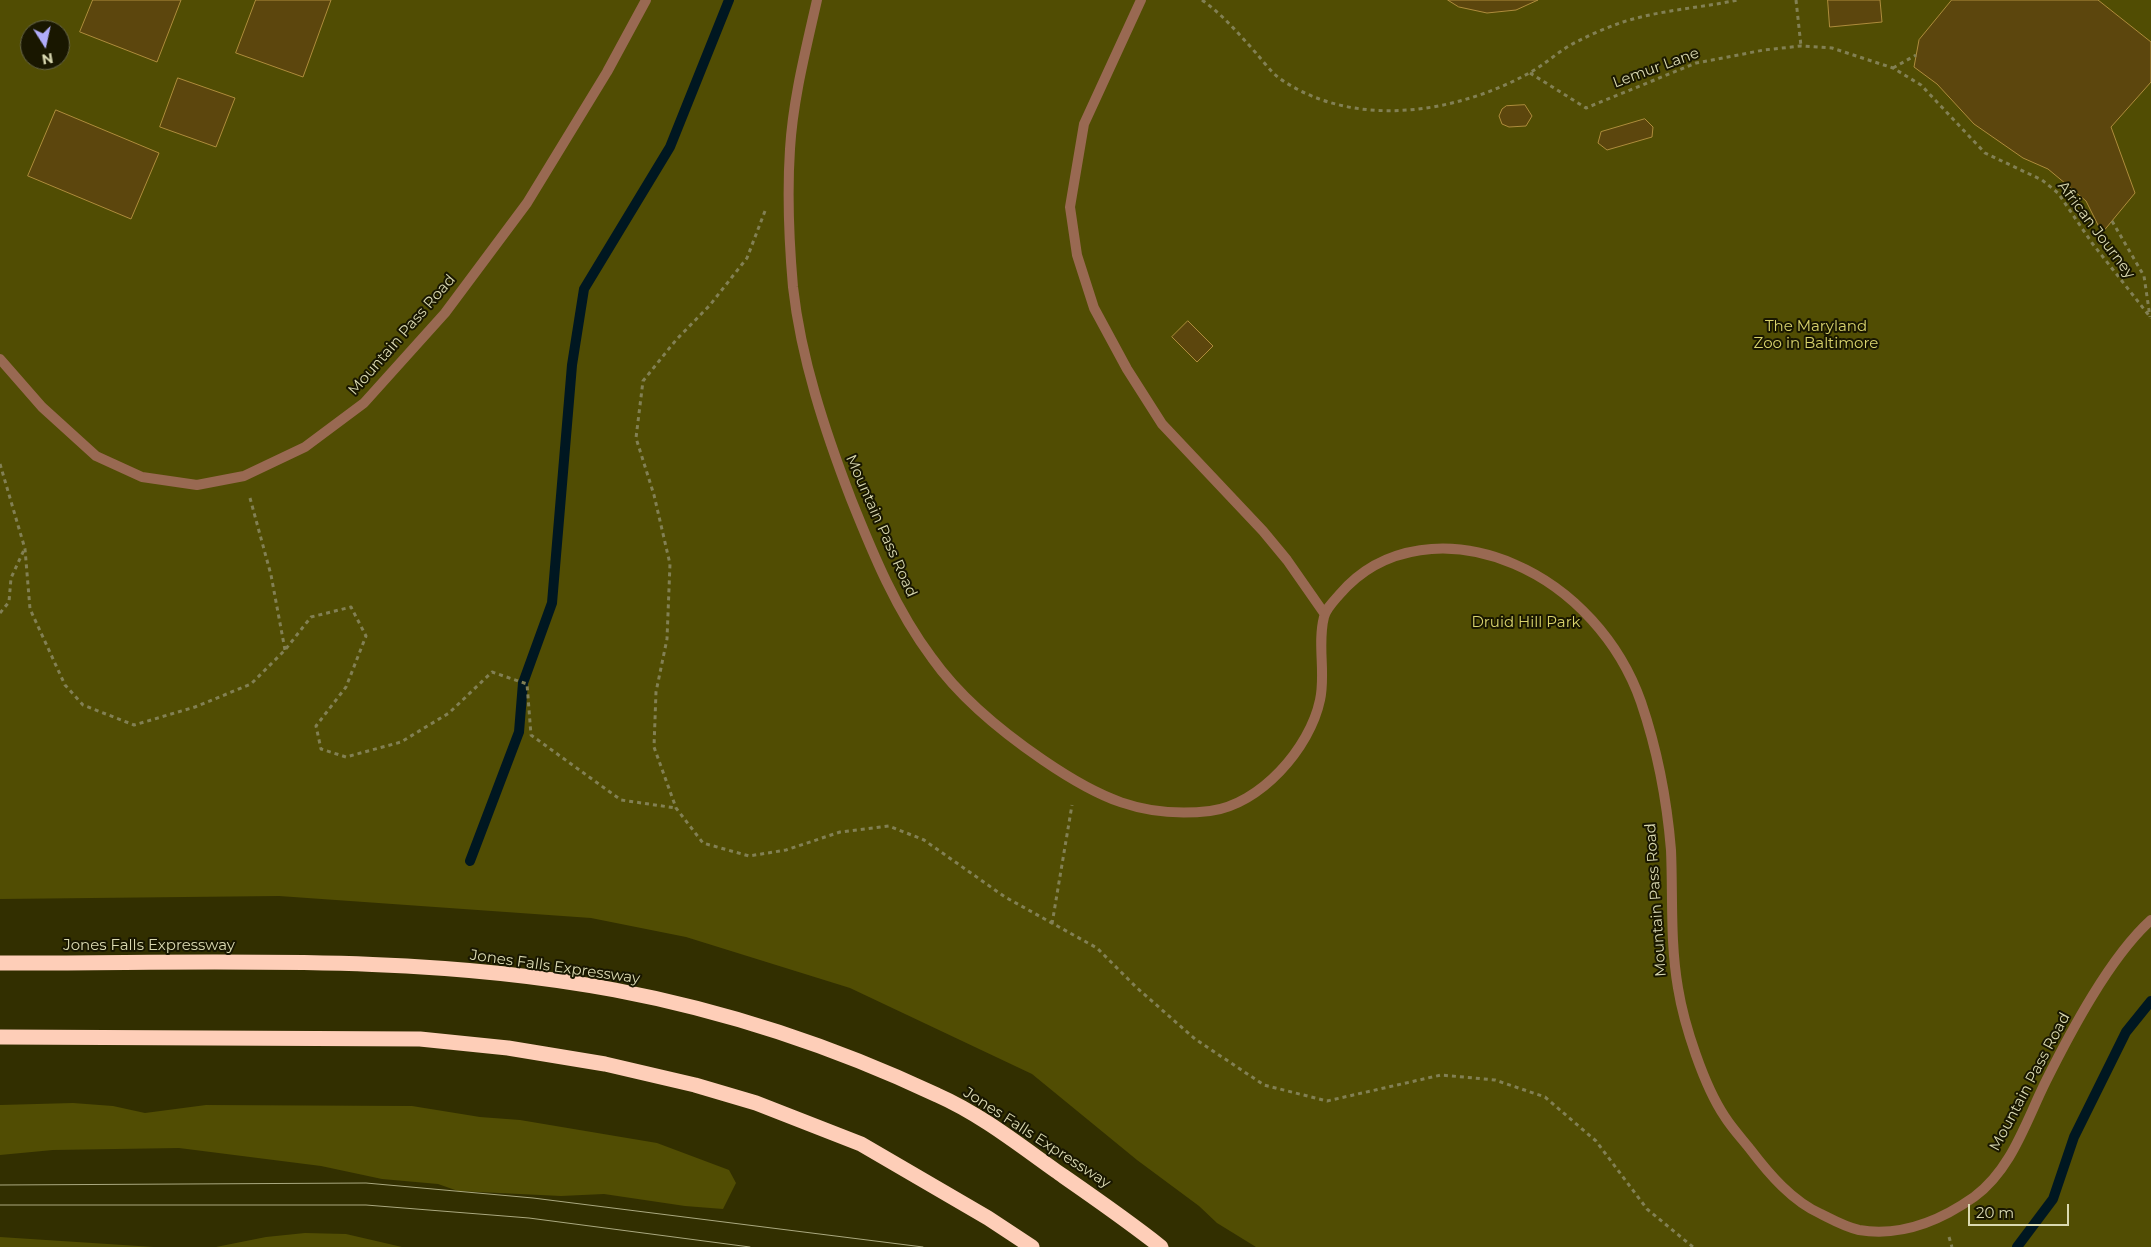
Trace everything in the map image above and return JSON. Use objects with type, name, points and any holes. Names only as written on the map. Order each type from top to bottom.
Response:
[{"type":"highway","name":"Jones Falls Expressway","points":[[0,963],[324,964],[421,967],[516,976],[614,990],[717,1014],[848,1057],[940,1096],[1007,1136],[1120,1214],[1161,1247]]},
{"type":"highway","points":[[0,1037],[337,1037],[420,1039],[508,1048],[605,1064],[695,1085],[756,1103],[861,1144],[988,1218],[1032,1247]]},
{"type":"lane","name":"Mountain Pass Road","points":[[0,359],[42,407],[96,456],[142,477],[197,485],[244,476],[305,447],[364,403],[445,313],[527,203],[607,72],[646,0]]},
{"type":"lane","name":"Mountain Pass Road","points":[[817,0],[802,64],[790,143],[788,219],[794,294],[811,378],[832,451],[890,591],[932,659],[973,706],[1031,752],[1076,782],[1130,807],[1180,814],[1222,810],[1264,787],[1301,748],[1320,700],[1324,613],[1354,577],[1400,553],[1456,546],[1516,564],[1572,598],[1614,646],[1639,696],[1656,755],[1670,846],[1672,924],[1678,990],[1694,1050],[1721,1112],[1767,1171],[1808,1208],[1853,1229],[1898,1232],[1944,1217],[1982,1192],[2009,1158],[2046,1080],[2091,998],[2139,931],[2151,920]]},
{"type":"lane","points":[[1141,0],[1084,124],[1070,207],[1077,255],[1094,308],[1128,369],[1162,424],[1263,531],[1287,560],[1324,613]]},
{"type":"path","points":[[1202,0],[1219,13],[1278,77],[1315,98],[1354,108],[1400,111],[1455,103],[1494,90],[1530,73],[1577,41],[1624,22],[1666,12],[1738,0]]},
{"type":"path","points":[[1796,0],[1801,46]]},
{"type":"path","name":"Lemur Lane","points":[[1530,73],[1586,108],[1696,63],[1764,50],[1801,46]]},
{"type":"path","name":"African Journey","points":[[1801,46],[1832,48],[1893,68],[1921,85],[1985,154],[2042,180],[2058,193],[2092,243],[2150,318]]},
{"type":"path","points":[[1893,68],[1916,55]]},
{"type":"path","points":[[767,205],[748,258],[710,305],[676,340],[643,381],[636,438],[654,495],[670,564],[667,639],[656,692],[654,747],[676,808],[703,843],[749,856],[786,850],[840,832],[889,826],[924,840],[1005,897],[1097,948],[1136,987],[1195,1039],[1264,1085],[1327,1101],[1441,1075],[1494,1080],[1546,1097],[1596,1141],[1647,1210],[1693,1247]]},
{"type":"path","points":[[2112,221],[2144,276],[2150,318]]},
{"type":"path","points":[[0,464],[24,549],[30,609],[65,685],[83,705],[134,725],[195,707],[251,684],[285,650],[311,617],[351,607],[366,636],[346,687],[316,726],[320,749],[346,757],[400,742],[449,713],[492,672],[527,684],[531,735],[552,752],[620,800],[676,808]]},
{"type":"path","points":[[244,476],[271,575],[285,650]]},
{"type":"path","points":[[0,613],[9,602],[10,578],[24,549]]},
{"type":"path","points":[[1052,924],[1076,782]]},
{"type":"green space","name":"Druid Hill Park","points":[[0,0],[2151,0],[2151,1247],[1256,1247],[1217,1223],[1199,1206],[1137,1160],[1032,1074],[850,988],[686,937],[591,918],[279,896],[0,899]]},
{"type":"green space","points":[[73,1103],[113,1106],[145,1113],[206,1105],[412,1106],[480,1117],[520,1120],[657,1143],[729,1170],[736,1183],[723,1209],[685,1206],[604,1194],[561,1196],[458,1191],[438,1184],[382,1179],[321,1166],[179,1148],[53,1150],[0,1155],[0,1105]]},
{"type":"green space","points":[[305,1233],[346,1234],[402,1247],[216,1247],[266,1237]]},
{"type":"green space","points":[[0,1237],[154,1247],[0,1247]]},
{"type":"building","points":[[93,0],[181,0],[157,62],[80,32]]},
{"type":"building","points":[[256,0],[331,0],[303,77],[236,53]]},
{"type":"building","points":[[1448,0],[1538,0],[1516,10],[1487,13],[1459,7]]},
{"type":"building","points":[[1828,0],[1880,0],[1882,22],[1830,27]]},
{"type":"building","points":[[1952,0],[2098,0],[2151,42],[2151,82],[2111,127],[2135,193],[2102,233],[2086,201],[2048,169],[2023,158],[1974,124],[1937,84],[1914,67],[1919,40]]},
{"type":"building","points":[[178,78],[235,98],[216,147],[160,127]]},
{"type":"building","points":[[1525,105],[1532,116],[1526,126],[1509,127],[1502,124],[1499,116],[1502,109],[1506,106]]},
{"type":"building","points":[[56,110],[159,153],[131,219],[28,176]]},
{"type":"building","points":[[1645,119],[1653,127],[1652,137],[1607,150],[1598,143],[1601,132]]},
{"type":"building","points":[[1188,321],[1213,346],[1197,362],[1172,337]]},
{"type":"waterway","points":[[470,861],[519,732],[523,683],[552,603],[572,365],[584,289],[670,147],[729,0]]},
{"type":"waterway","points":[[2017,1247],[2053,1199],[2074,1137],[2126,1032],[2151,1001]]},
{"type":"tram line","points":[[0,1185],[366,1183],[533,1198],[923,1247]]},
{"type":"tram line","points":[[0,1205],[366,1205],[529,1218],[750,1247]]},
{"type":"park label","name":"The Maryland Zoo in Baltimore","points":[[1816,336]]}]
